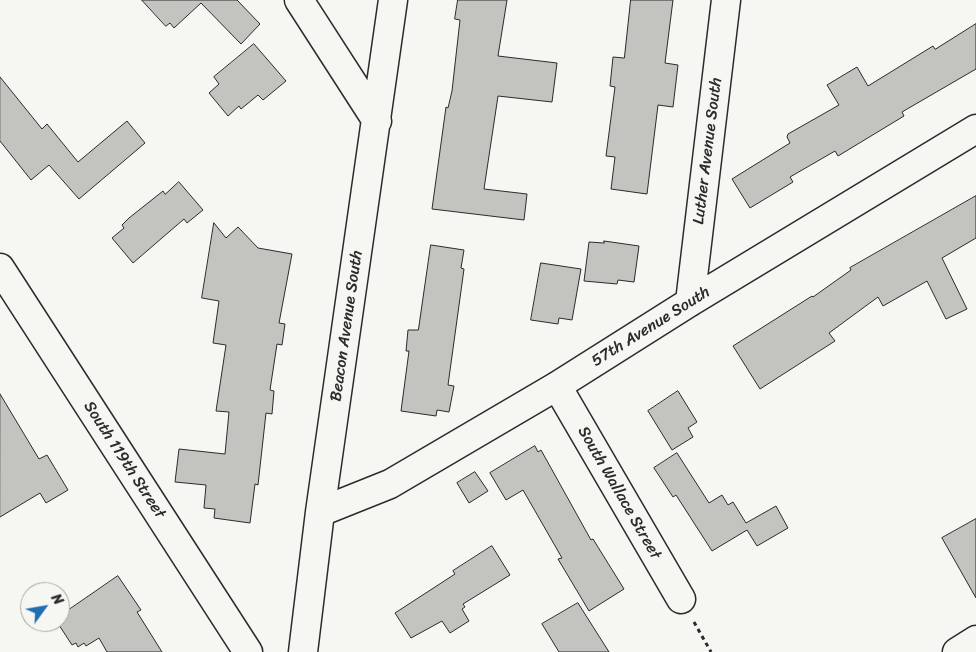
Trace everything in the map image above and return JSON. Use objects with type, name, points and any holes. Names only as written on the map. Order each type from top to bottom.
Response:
[{"type":"street","points":[[299,0],[377,121]]},
{"type":"street","name":"Beacon Avenue South","points":[[303,652],[320,512],[393,0]]},
{"type":"street","name":"Luther Avenue South","points":[[690,302],[726,0]]},
{"type":"street","name":"57th Avenue South","points":[[320,512],[390,484],[557,386],[690,302],[976,129]]},
{"type":"street","name":"South 119th Street","points":[[0,268],[248,652]]},
{"type":"street","name":"South Wallace Street","points":[[557,386],[681,599]]},
{"type":"street","points":[[957,652],[976,640]]},
{"type":"path","points":[[681,599],[711,652]]},
{"type":"building","points":[[142,0],[237,0],[260,24],[241,44],[201,3],[174,28],[170,23],[166,26]]},
{"type":"building","points":[[458,0],[507,0],[498,56],[557,63],[552,102],[498,96],[484,189],[527,194],[524,220],[432,209],[446,107],[448,108],[452,91],[460,20],[455,19]]},
{"type":"building","points":[[631,0],[673,0],[665,63],[678,65],[673,107],[658,105],[647,194],[611,189],[615,157],[606,156],[615,87],[610,86],[613,57],[624,58]]},
{"type":"building","points":[[976,24],[976,69],[902,112],[904,116],[838,156],[835,151],[790,177],[793,182],[750,208],[732,179],[790,143],[787,137],[788,134],[839,105],[827,85],[857,67],[868,86],[933,46],[935,49]]},
{"type":"building","points":[[254,44],[286,81],[263,100],[258,95],[241,109],[239,106],[228,116],[209,93],[219,84],[214,77]]},
{"type":"building","points":[[0,77],[42,129],[47,124],[78,162],[127,121],[145,143],[79,199],[49,165],[31,180],[0,141]]},
{"type":"building","points":[[179,182],[203,210],[187,223],[184,219],[133,263],[112,238],[124,228],[122,225],[129,218],[163,191],[165,194]]},
{"type":"building","points":[[976,196],[976,238],[942,258],[967,309],[946,319],[927,281],[883,306],[878,297],[829,333],[835,341],[760,389],[733,346],[813,297],[851,270],[850,268]]},
{"type":"building","points":[[214,223],[226,238],[238,227],[258,248],[292,254],[279,323],[285,324],[282,345],[277,344],[270,390],[274,391],[272,414],[266,413],[258,485],[255,484],[250,523],[214,518],[215,509],[204,508],[206,485],[175,482],[179,449],[225,454],[229,412],[216,411],[226,345],[213,343],[219,301],[202,298]]},
{"type":"building","points":[[604,241],[639,246],[634,282],[618,280],[617,284],[584,281],[589,242],[604,243]]},
{"type":"building","points":[[431,245],[464,250],[461,268],[464,269],[448,385],[454,386],[449,412],[437,410],[436,416],[401,411],[409,351],[406,351],[408,330],[418,330]]},
{"type":"building","points":[[541,263],[581,269],[572,320],[559,318],[558,324],[531,320]]},
{"type":"building","points":[[678,391],[697,422],[688,428],[693,437],[672,450],[648,411]]},
{"type":"building","points":[[0,394],[39,459],[47,455],[68,490],[46,503],[40,493],[0,517]]},
{"type":"building","points":[[535,446],[538,452],[541,450],[591,540],[593,539],[624,589],[589,611],[558,559],[562,558],[523,490],[506,500],[490,473]]},
{"type":"building","points":[[677,453],[709,503],[722,495],[728,505],[733,502],[746,523],[776,506],[788,528],[757,546],[747,530],[712,551],[676,495],[673,497],[654,468]]},
{"type":"building","points":[[475,472],[488,491],[469,503],[457,483]]},
{"type":"building","points":[[976,519],[976,598],[942,538]]},
{"type":"building","points":[[492,546],[510,575],[463,604],[465,607],[462,609],[469,621],[450,633],[442,621],[411,638],[395,613],[455,574],[453,571]]},
{"type":"building","points":[[118,576],[141,610],[137,612],[162,652],[107,652],[99,638],[86,646],[84,643],[78,647],[76,643],[72,645],[64,632],[70,632],[70,609]]},
{"type":"building","points":[[578,603],[609,652],[559,652],[542,624]]}]
